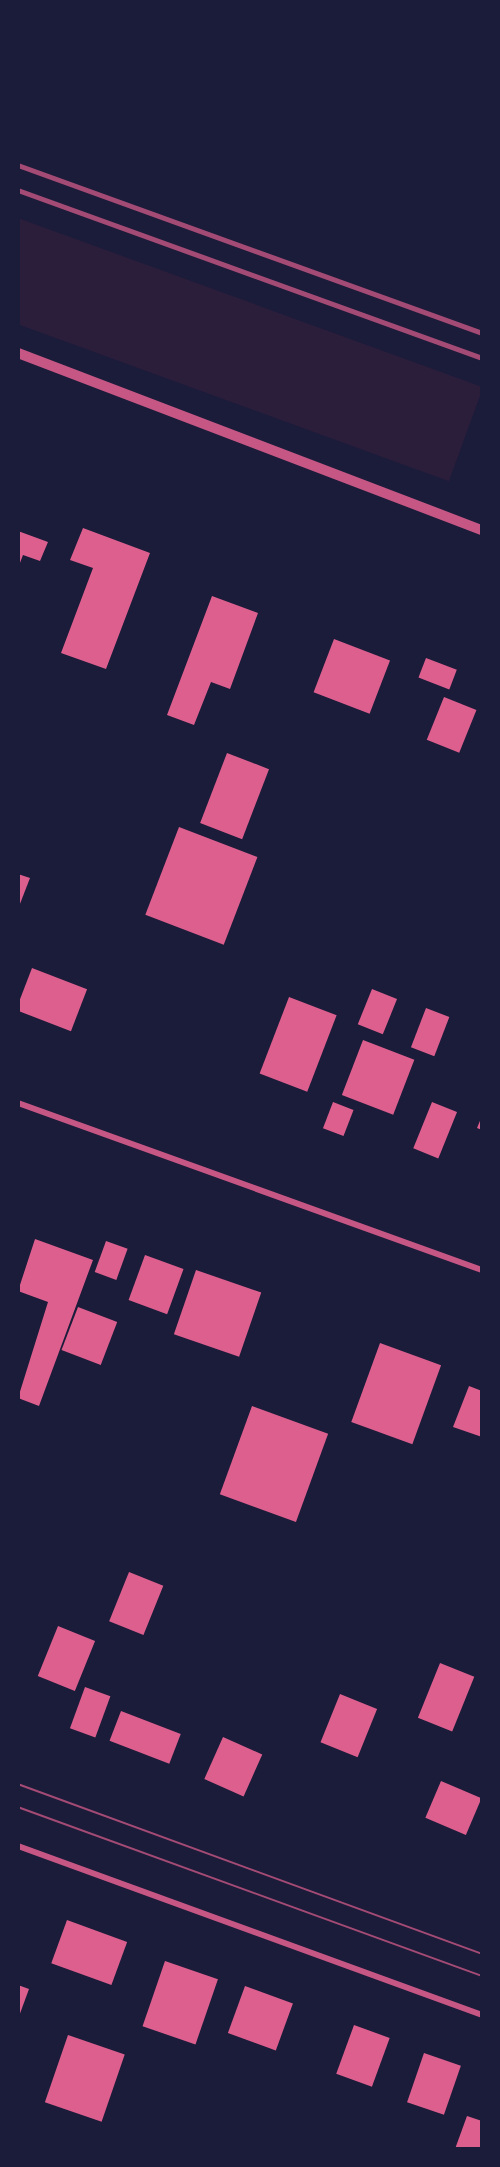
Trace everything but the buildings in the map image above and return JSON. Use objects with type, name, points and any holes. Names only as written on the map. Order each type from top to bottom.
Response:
[{"type":"street","points":[[18,353],[482,530]]},
{"type":"street","points":[[18,1102],[482,1270]]},
{"type":"street","points":[[18,1846],[482,2015]]},
{"type":"shaded area","points":[[18,218],[482,387],[449,481],[18,324]]},
{"type":"tram line","points":[[18,1784],[482,1954]]},
{"type":"tram line","points":[[18,1807],[482,1976]]},
{"type":"railway","points":[[18,165],[482,333]]},
{"type":"railway","points":[[18,190],[482,358]]}]
